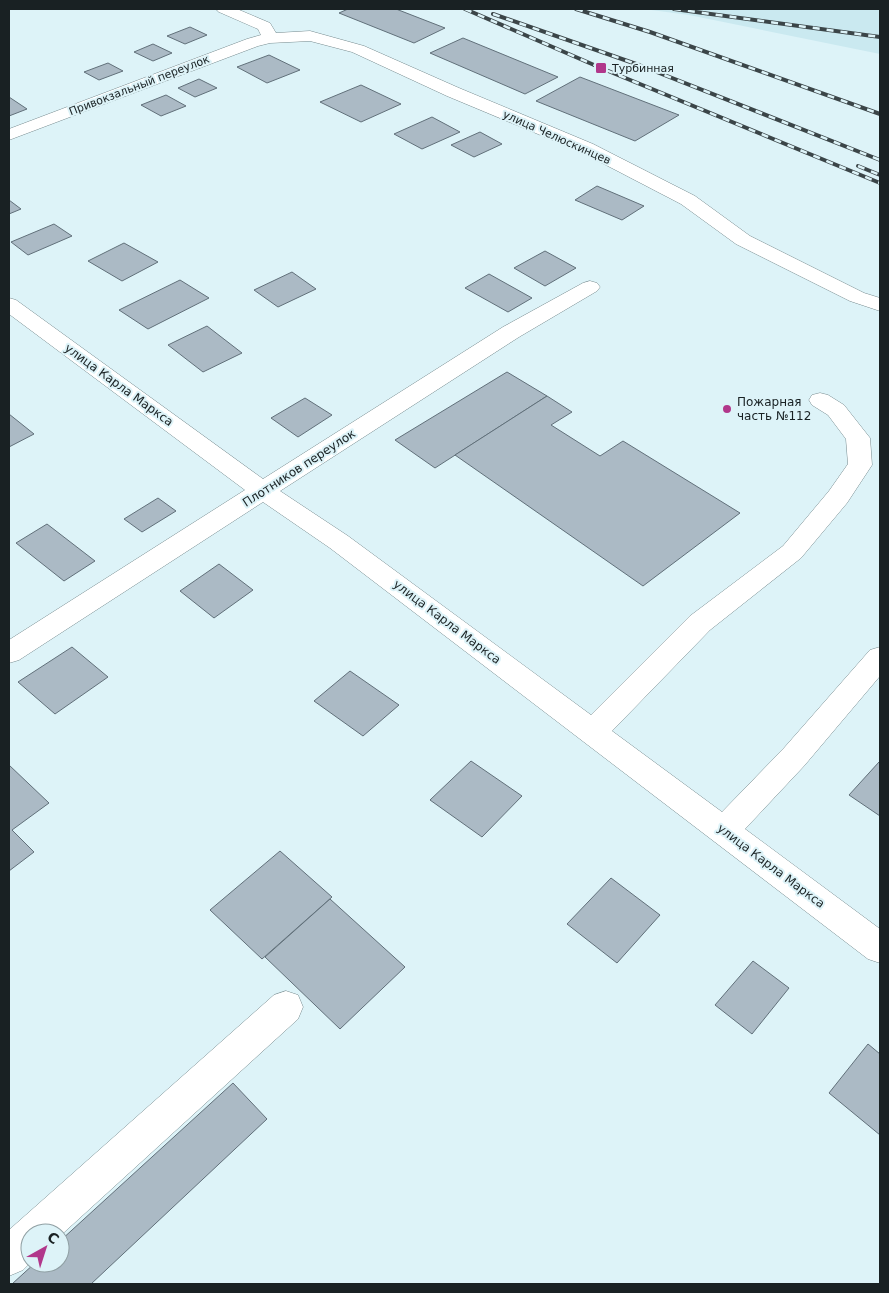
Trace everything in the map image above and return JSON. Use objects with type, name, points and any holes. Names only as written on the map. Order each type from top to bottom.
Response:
[{"type":"street","points":[[224,9],[265,26],[270,38]]},
{"type":"street","name":"улица Челюскинцев","points":[[270,38],[310,36],[358,49],[453,92],[587,148],[688,200],[744,240],[858,297],[880,305]]},
{"type":"street","name":"Привокзальный переулок","points":[[9,134],[253,42],[270,38]]},
{"type":"street","name":"Плотников переулок","points":[[9,653],[511,332],[590,287]]},
{"type":"street","name":"улица Карла Маркса","points":[[9,304],[264,491],[339,542],[594,731],[880,948]]},
{"type":"street","points":[[594,731],[700,623],[792,552],[838,497],[860,465],[858,438],[836,410],[820,400]]},
{"type":"street","points":[[724,831],[794,757],[880,657]]},
{"type":"street","points":[[45,1223],[286,1007]]},
{"type":"street","points":[[9,1256],[20,1246]]},
{"type":"shaded area","points":[[644,9],[880,9],[880,54],[689,15]]},
{"type":"building","points":[[348,9],[396,9],[445,28],[414,43],[339,13]]},
{"type":"building","points":[[190,27],[207,35],[185,44],[167,36]]},
{"type":"building","points":[[463,38],[558,77],[525,94],[430,53]]},
{"type":"building","points":[[153,44],[172,53],[153,61],[134,52]]},
{"type":"building","points":[[269,55],[300,70],[267,83],[237,67]]},
{"type":"building","points":[[108,63],[123,71],[99,80],[84,72]]},
{"type":"building","points":[[580,77],[679,115],[635,141],[536,101]]},
{"type":"building","points":[[199,79],[217,88],[195,97],[178,88]]},
{"type":"building","points":[[361,85],[401,104],[361,122],[320,102]]},
{"type":"building","points":[[166,95],[186,106],[161,116],[141,105]]},
{"type":"building","points":[[9,97],[27,109],[9,116]]},
{"type":"building","points":[[432,117],[460,132],[422,149],[394,134]]},
{"type":"building","points":[[480,132],[502,144],[474,157],[451,145]]},
{"type":"building","points":[[597,186],[644,206],[622,220],[575,200]]},
{"type":"building","points":[[9,200],[21,209],[9,214]]},
{"type":"building","points":[[54,224],[72,236],[28,255],[11,242]]},
{"type":"building","points":[[124,243],[158,262],[122,281],[88,261]]},
{"type":"building","points":[[545,251],[576,268],[545,286],[514,268]]},
{"type":"building","points":[[292,272],[316,289],[278,307],[254,290]]},
{"type":"building","points":[[489,274],[532,298],[508,312],[465,288]]},
{"type":"building","points":[[180,280],[209,298],[148,329],[119,310]]},
{"type":"building","points":[[207,326],[242,353],[203,372],[168,345]]},
{"type":"building","points":[[507,372],[547,396],[435,468],[395,440]]},
{"type":"building","points":[[547,396],[572,412],[551,425],[600,456],[623,441],[740,513],[643,586],[455,455]]},
{"type":"building","points":[[305,398],[332,415],[298,437],[271,418]]},
{"type":"building","points":[[9,414],[34,434],[9,447]]},
{"type":"building","points":[[158,498],[176,511],[142,532],[124,519]]},
{"type":"building","points":[[47,524],[95,561],[64,581],[16,543]]},
{"type":"building","points":[[219,564],[253,590],[214,618],[180,591]]},
{"type":"building","points":[[72,647],[108,677],[55,714],[18,682]]},
{"type":"building","points":[[350,671],[399,705],[363,736],[314,701]]},
{"type":"building","points":[[471,761],[522,796],[482,837],[430,800]]},
{"type":"building","points":[[880,763],[880,816],[849,795]]},
{"type":"building","points":[[9,765],[49,803],[12,830],[34,852],[9,871]]},
{"type":"building","points":[[280,851],[332,897],[262,959],[210,910]]},
{"type":"building","points":[[611,878],[660,915],[617,963],[567,924]]},
{"type":"building","points":[[330,899],[405,967],[340,1029],[265,957]]},
{"type":"building","points":[[753,961],[789,988],[752,1034],[715,1005]]},
{"type":"building","points":[[868,1044],[880,1054],[880,1135],[829,1093]]},
{"type":"building","points":[[233,1083],[267,1119],[91,1284],[12,1284],[24,1273],[70,1273],[70,1232]]},
{"type":"railway","points":[[465,9],[601,68],[880,183]]},
{"type":"railway","points":[[576,9],[650,32],[880,114]]},
{"type":"railway","points":[[674,9],[880,37]]},
{"type":"railway","points":[[493,14],[639,65],[880,160]]},
{"type":"railway","points":[[858,166],[880,175]]},
{"type":"place","name":"Турбинная","points":[[601,68]]},
{"type":"place","name":"Пожарная часть №112","points":[[727,409]]}]
